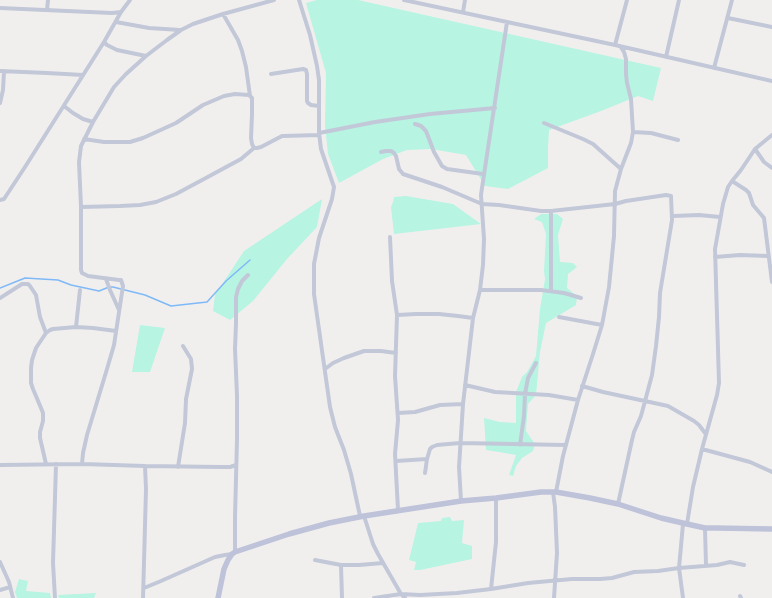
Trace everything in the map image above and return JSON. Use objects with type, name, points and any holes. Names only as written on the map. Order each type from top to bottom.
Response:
[{"type":"street","points":[[47,10],[48,0]]},
{"type":"street","points":[[0,200],[4,198],[64,106],[121,12],[130,0]]},
{"type":"street","points":[[82,464],[83,453],[108,369],[123,286],[121,280],[85,275],[81,270],[79,158],[81,146],[93,122],[114,87],[146,56],[181,30],[193,24],[274,0]]},
{"type":"street","points":[[299,0],[310,35],[317,66],[319,80],[319,134],[323,157],[334,187],[332,199],[319,238],[314,273],[314,294],[332,419],[346,456],[362,516],[383,563],[403,596]]},
{"type":"street","points":[[404,0],[620,46],[772,81]]},
{"type":"street","points":[[428,5],[429,0]]},
{"type":"street","points":[[462,12],[465,0]]},
{"type":"street","points":[[615,45],[627,0]]},
{"type":"street","points":[[666,57],[680,0]]},
{"type":"street","points":[[714,68],[732,0]]},
{"type":"street","points":[[0,8],[112,13],[121,12]]},
{"type":"street","points":[[223,14],[238,40],[246,67],[250,96],[252,98],[251,138],[254,148]]},
{"type":"street","points":[[728,18],[772,27]]},
{"type":"street","points":[[116,22],[148,28],[181,30]]},
{"type":"street","points":[[461,501],[458,467],[463,404],[472,318],[480,290],[484,253],[481,195],[483,174],[495,108],[507,22]]},
{"type":"street","points":[[104,42],[117,50],[146,56]]},
{"type":"street","points":[[554,598],[556,553],[555,492],[578,400],[602,324],[614,236],[616,190],[621,168],[631,143],[633,132],[632,107],[627,83],[625,56],[620,46]]},
{"type":"street","points":[[271,74],[303,69],[306,70],[307,101],[312,105],[319,106]]},
{"type":"street","points":[[0,103],[3,90],[2,71],[83,76]]},
{"type":"street","points":[[84,139],[104,142],[130,142],[143,138],[176,123],[203,105],[218,98],[235,94],[250,96]]},
{"type":"street","points":[[64,106],[83,119],[93,122]]},
{"type":"street","points":[[81,207],[140,205],[156,202],[176,194],[204,179],[241,158],[254,148],[261,147],[282,136],[319,134],[375,122],[430,114],[495,108]]},
{"type":"street","points":[[544,123],[593,144],[621,168]]},
{"type":"street","points":[[415,124],[421,126],[426,131],[434,152],[442,166],[447,169],[483,174]]},
{"type":"street","points":[[633,132],[651,133],[678,140]]},
{"type":"street","points":[[683,598],[679,568],[685,524],[719,383],[715,249],[720,218],[728,187],[755,149],[772,135]]},
{"type":"street","points":[[755,149],[764,162],[772,168]]},
{"type":"street","points":[[381,152],[391,151],[394,153],[399,169],[403,174],[442,187],[482,204],[552,211],[615,204],[644,198],[671,196],[672,216],[670,236],[660,293],[659,317],[652,375],[646,401],[634,432],[618,504]]},
{"type":"street","points":[[732,181],[749,193],[753,205],[764,218],[772,282]]},
{"type":"street","points":[[551,291],[552,211]]},
{"type":"street","points":[[672,216],[699,215],[720,218]]},
{"type":"street","points":[[390,237],[392,281],[397,315],[395,381],[398,420],[395,448],[398,510]]},
{"type":"street","points":[[715,257],[734,255],[768,256]]},
{"type":"street","points":[[218,598],[224,569],[233,553],[238,396],[235,349],[236,297],[238,289],[248,274]]},
{"type":"street","points":[[106,279],[119,311]]},
{"type":"street","points":[[0,298],[22,284],[28,284],[36,295],[40,317],[46,333]]},
{"type":"street","points":[[480,290],[528,289],[564,293],[581,298]]},
{"type":"street","points":[[76,327],[80,290]]},
{"type":"street","points":[[397,315],[438,314],[472,318]]},
{"type":"street","points":[[559,317],[602,324]]},
{"type":"street","points":[[46,464],[40,438],[43,413],[42,408],[32,390],[31,383],[31,368],[34,354],[40,342],[46,333],[53,329],[76,327],[116,331]]},
{"type":"street","points":[[178,466],[185,423],[186,399],[192,369],[191,358],[183,346]]},
{"type":"street","points":[[325,369],[333,363],[364,351],[396,353]]},
{"type":"street","points":[[520,445],[528,378],[536,362]]},
{"type":"street","points":[[465,385],[495,392],[549,395],[578,400]]},
{"type":"street","points":[[582,386],[603,392],[663,404],[675,409],[694,421],[706,433]]},
{"type":"street","points":[[398,413],[415,412],[440,405],[463,404]]},
{"type":"street","points":[[425,473],[428,453],[432,447],[437,445],[566,445]]},
{"type":"street","points":[[702,449],[750,462],[772,472]]},
{"type":"street","points":[[396,461],[427,459]]},
{"type":"street","points":[[55,598],[53,563],[56,464]]},
{"type":"street","points":[[0,465],[82,464],[230,467],[236,465]]},
{"type":"street","points":[[143,598],[146,489],[145,466]]},
{"type":"street","points":[[144,588],[215,557],[233,553],[289,534],[329,523],[398,510],[541,492],[555,492],[618,504],[661,518],[705,528],[772,529]]},
{"type":"street","points":[[491,589],[496,542],[496,498]]},
{"type":"street","points":[[705,528],[706,565]]},
{"type":"street","points":[[315,560],[341,565],[383,563]]},
{"type":"street","points":[[0,562],[9,582],[13,598]]},
{"type":"street","points":[[374,598],[420,595],[457,596],[528,583],[572,579],[612,578],[634,572],[717,565],[730,562],[744,565]]},
{"type":"street","points":[[341,565],[342,598]]},
{"type":"street","points":[[0,590],[10,587]]},
{"type":"green space","points":[[317,0],[358,0],[661,68],[653,101],[638,96],[549,130],[548,168],[508,189],[485,186],[466,155],[431,149],[407,150],[383,159],[339,183],[328,154],[325,125],[326,73],[306,3]]},
{"type":"green space","points":[[406,196],[453,204],[481,224],[394,234],[391,207],[394,197]]},
{"type":"green space","points":[[322,199],[317,227],[287,259],[253,301],[230,320],[213,311],[215,295],[244,251]]},
{"type":"green space","points":[[541,214],[557,214],[563,219],[558,235],[560,262],[573,263],[577,267],[568,274],[567,288],[577,296],[576,305],[546,323],[540,352],[536,395],[528,404],[526,431],[535,444],[533,451],[522,458],[516,466],[513,476],[509,475],[516,455],[486,450],[484,418],[500,422],[516,423],[516,392],[522,377],[527,372],[536,356],[540,309],[545,279],[546,234],[542,222],[534,219]]},
{"type":"green space","points":[[140,325],[165,328],[150,372],[132,372]]},
{"type":"green space","points":[[450,517],[452,521],[464,520],[462,543],[472,546],[472,559],[414,570],[416,562],[409,560],[418,523],[441,521],[442,518]]},
{"type":"green space","points":[[19,579],[28,581],[26,591],[50,593],[51,598],[17,598],[15,592]]},
{"type":"green space","points":[[96,593],[94,598],[59,598],[58,595]]},
{"type":"waterway","points":[[0,288],[25,278],[58,280],[71,285],[99,291],[113,287],[145,295],[171,306],[207,302],[226,281],[250,260]]}]
